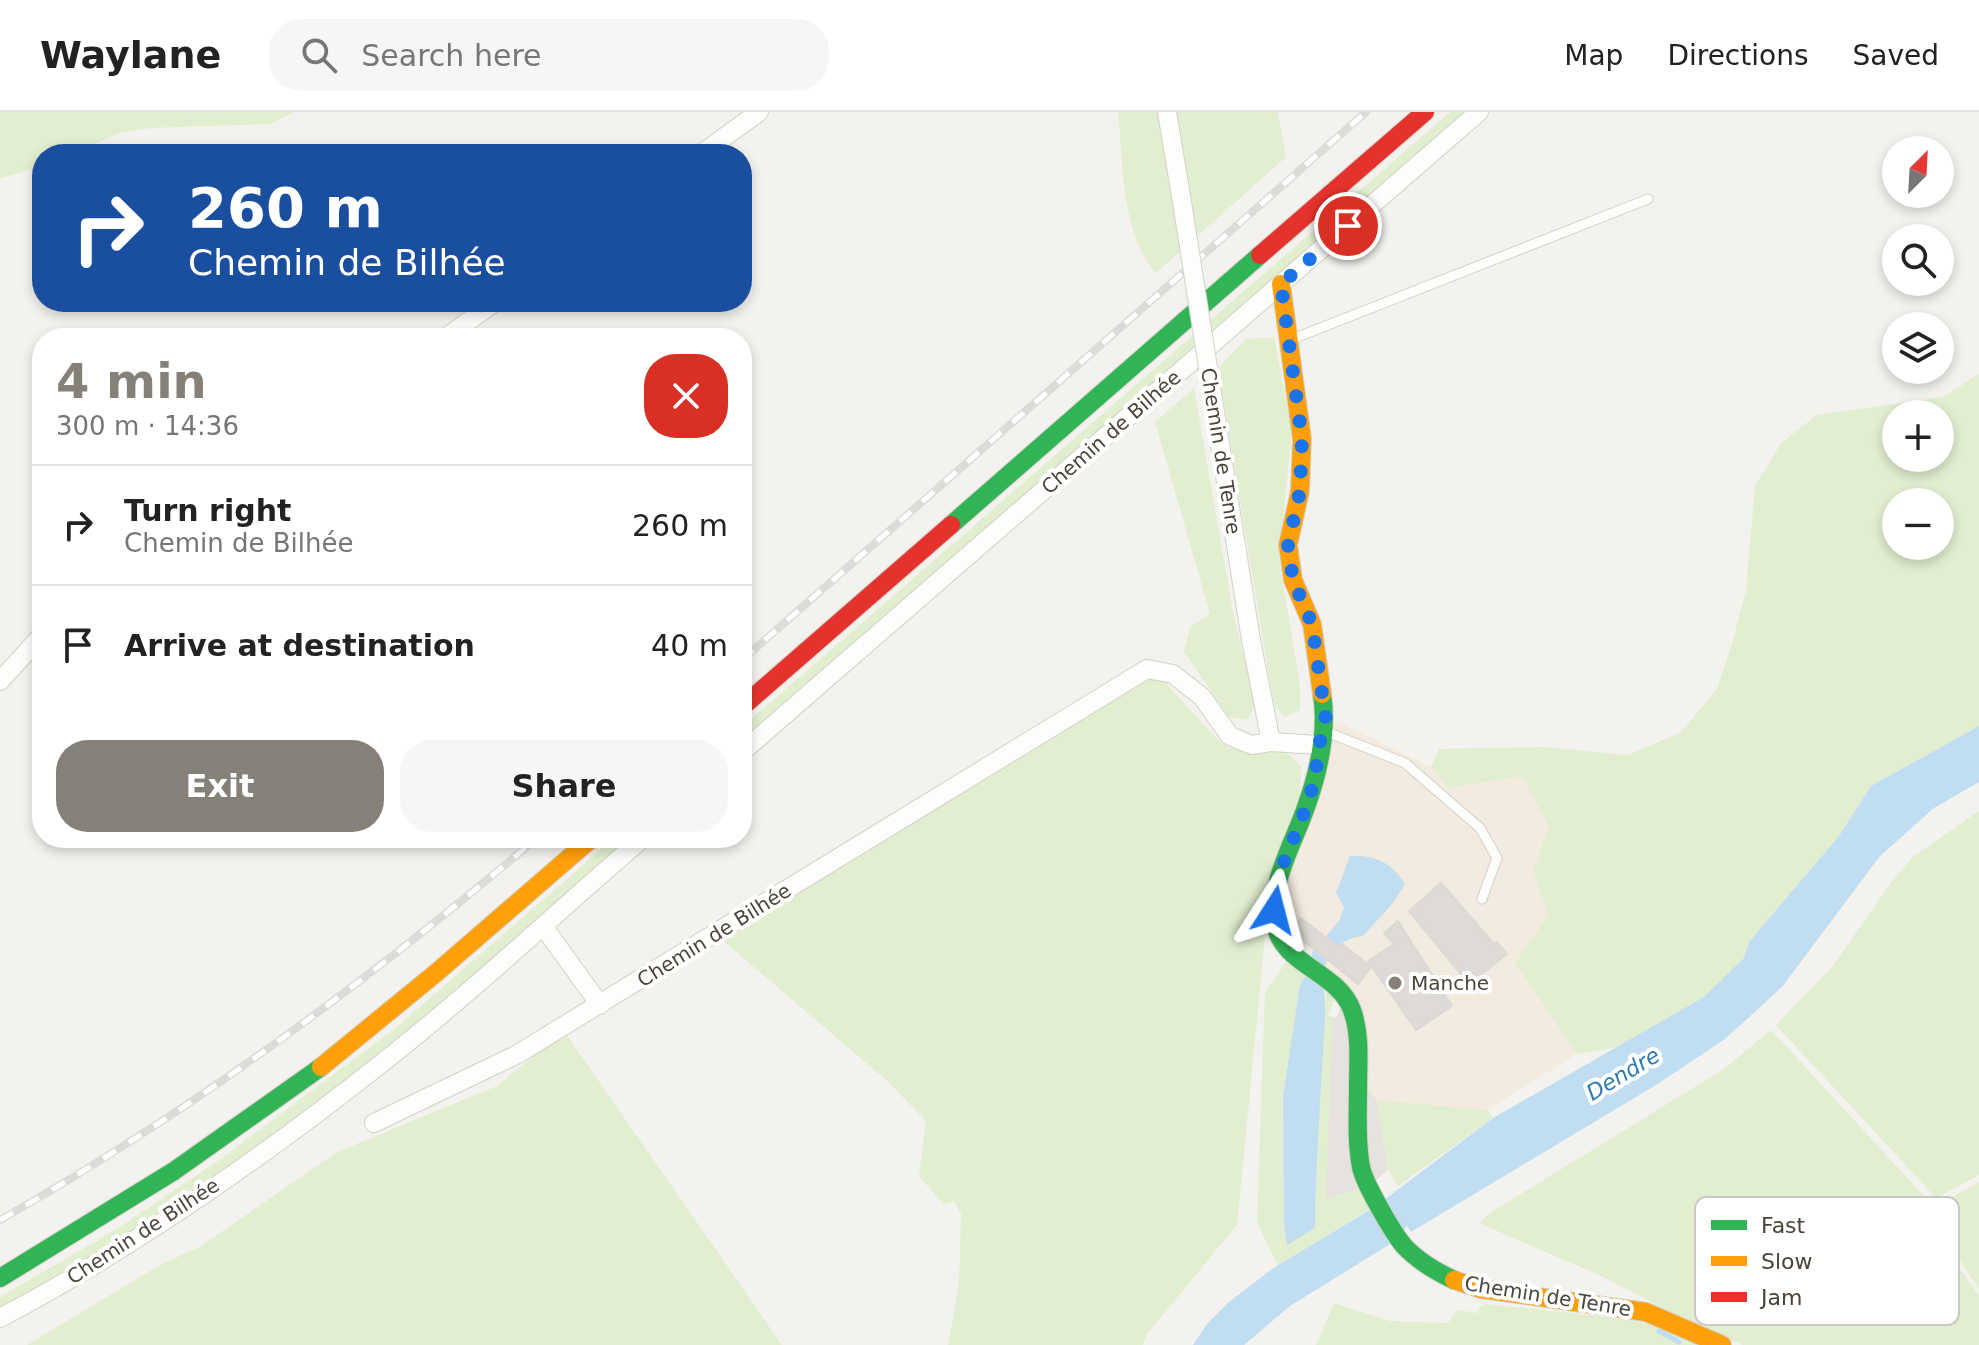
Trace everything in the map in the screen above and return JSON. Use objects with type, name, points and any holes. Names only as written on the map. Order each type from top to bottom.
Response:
[{"type":"main road","points":[[752,698],[1425,112]]},
{"type":"main road","name":"Chemin de Tenre","points":[[1281,284],[1302,439],[1300,491],[1288,545],[1293,580],[1312,624],[1326,721],[1315,779],[1277,879],[1274,910],[1280,941],[1332,982],[1348,1000],[1358,1028],[1361,1169],[1400,1239],[1421,1261],[1455,1281],[1481,1289],[1646,1312],[1722,1345]]},
{"type":"main road","points":[[0,1278],[92,1225],[277,1100],[362,1035],[580,848]]},
{"type":"street","points":[[715,144],[759,112]]},
{"type":"street","name":"Chemin de Tenre","points":[[1167,112],[1251,640],[1271,742]]},
{"type":"street","name":"Chemin de Bilhée","points":[[752,743],[1479,112]]},
{"type":"street","points":[[459,328],[481,312]]},
{"type":"street","points":[[0,681],[32,646]]},
{"type":"street","name":"Chemin de Bilhée","points":[[374,1123],[516,1055],[1147,669],[1173,674],[1202,697],[1230,736],[1252,745],[1271,742]]},
{"type":"street","points":[[1271,742],[1321,738]]},
{"type":"street","name":"Chemin de Bilhée","points":[[0,1318],[110,1255],[285,1138],[384,1062],[632,848]]},
{"type":"street","points":[[543,926],[600,1005]]},
{"type":"lane","points":[[1290,340],[1648,199]]},
{"type":"lane","points":[[1321,738],[1405,763],[1480,828],[1497,858],[1482,899]]},
{"type":"shaded area","points":[[1337,721],[1431,767],[1450,788],[1522,775],[1549,827],[1533,870],[1548,915],[1515,963],[1577,1054],[1487,1110],[1377,1100],[1365,1086],[1326,963],[1289,935],[1284,914],[1287,876]]},
{"type":"shaded area","points":[[1342,1003],[1356,1075],[1377,1100],[1388,1170],[1368,1186],[1326,1199],[1333,1017],[1336,1018]]},
{"type":"green space","points":[[0,112],[294,112],[270,124],[151,128],[120,133],[94,144],[32,144],[32,170],[0,178]]},
{"type":"green space","points":[[1118,112],[1278,112],[1286,157],[1156,273],[1136,239],[1130,218]]},
{"type":"green space","points":[[1450,112],[1469,112],[752,734],[752,718]]},
{"type":"green space","points":[[1274,337],[1292,431],[1279,559],[1300,686],[1300,710],[1285,717],[1274,705],[1218,368],[1246,339]]},
{"type":"green space","points":[[1979,374],[1979,726],[1871,786],[1839,836],[1749,942],[1744,958],[1704,997],[1618,1047],[1577,1054],[1515,963],[1548,915],[1533,870],[1549,827],[1522,776],[1449,788],[1431,767],[1439,749],[1544,747],[1628,755],[1681,732],[1717,689],[1746,591],[1755,486],[1781,443],[1817,415],[1882,406],[1882,472],[1954,472],[1954,400],[1922,400],[1943,397]]},
{"type":"green space","points":[[1194,388],[1233,612],[1255,705],[1247,720],[1229,717],[1184,652],[1190,627],[1210,614],[1155,422]]},
{"type":"green space","points":[[1145,678],[1164,681],[1228,748],[1287,753],[1301,766],[1300,794],[1272,865],[1237,1225],[1147,1334],[1143,1345],[948,1345],[959,1284],[961,1214],[954,1201],[943,1204],[919,1176],[926,1121],[886,1080],[721,939]]},
{"type":"green space","points":[[1979,811],[1979,1175],[1938,1197],[1776,1025],[1832,967],[1893,880],[1914,856]]},
{"type":"green space","points":[[603,848],[622,848],[409,1033],[338,1089],[164,1213],[0,1311],[0,1297],[115,1230],[215,1163],[398,1026]]},
{"type":"green space","points":[[1292,954],[1312,967],[1289,1055],[1283,1096],[1284,1225],[1287,1244],[1315,1228],[1326,989],[1334,1000],[1328,1015],[1336,1019],[1327,1199],[1368,1186],[1379,1203],[1278,1266],[1257,1222],[1265,992]]},
{"type":"green space","points":[[1771,1030],[1925,1197],[1695,1197],[1695,1324],[1603,1277],[1479,1223],[1490,1213],[1724,1069]]},
{"type":"green space","points":[[564,1031],[782,1345],[27,1345],[158,1266],[201,1246],[337,1152],[497,1086]]},
{"type":"green space","points":[[1377,1100],[1487,1110],[1493,1118],[1398,1186],[1388,1170]]},
{"type":"green space","points":[[1979,1182],[1979,1289],[1959,1259],[1959,1197],[1952,1197]]},
{"type":"green space","points":[[1959,1267],[1979,1296],[1979,1345],[1743,1345],[1697,1325],[1959,1325]]},
{"type":"green space","points":[[1334,1303],[1390,1321],[1448,1323],[1457,1310],[1478,1313],[1480,1306],[1486,1304],[1652,1322],[1698,1345],[1316,1345]]},
{"type":"water","name":"Dendre","points":[[1979,726],[1979,782],[1934,808],[1880,856],[1782,987],[1725,1039],[1656,1085],[1411,1232],[1407,1226],[1395,1241],[1290,1306],[1244,1345],[1193,1345],[1207,1324],[1229,1302],[1272,1269],[1376,1206],[1493,1118],[1704,997],[1744,958],[1749,942],[1839,836],[1871,786]]},
{"type":"water","points":[[1350,856],[1382,861],[1405,884],[1393,903],[1363,936],[1341,944],[1326,963],[1315,1228],[1287,1245],[1284,1225],[1283,1096],[1300,985],[1311,967],[1312,952],[1339,921],[1344,907],[1336,893]]},
{"type":"building","points":[[1441,883],[1494,944],[1497,942],[1507,954],[1469,984],[1409,911]]},
{"type":"building","points":[[1301,918],[1338,947],[1341,943],[1371,967],[1358,984],[1294,933],[1293,929]]},
{"type":"building","points":[[1398,921],[1452,1006],[1416,1030],[1368,961],[1394,944],[1384,933]]},
{"type":"waterway","points":[[1659,1331],[1679,1342]]},
{"type":"railway","points":[[752,651],[1366,112]]},
{"type":"railway","points":[[0,1220],[141,1135],[278,1042],[410,942],[525,848]]},
{"type":"traffic: fast","points":[[951,525],[1260,255]]},
{"type":"traffic: fast","points":[[1322,694],[1323,737],[1315,780],[1279,877],[1275,922],[1279,937],[1287,948],[1335,986],[1352,1010],[1358,1049],[1359,1157],[1373,1196],[1404,1246],[1454,1280]]},
{"type":"traffic: fast","points":[[0,1278],[174,1171],[321,1067]]},
{"type":"traffic: slow","points":[[1281,284],[1302,439],[1300,491],[1288,545],[1293,580],[1312,624],[1322,694]]},
{"type":"traffic: slow","points":[[321,1067],[580,848]]},
{"type":"traffic: slow","points":[[1454,1280],[1481,1289],[1646,1312],[1722,1345]]},
{"type":"traffic: jam","points":[[1260,255],[1425,112]]},
{"type":"traffic: jam","points":[[752,698],[951,525]]},
{"type":"place","name":"Manche","points":[[1395,983]]},
{"type":"route","points":[[1274,910],[1277,879],[1315,779],[1319,745],[1326,721],[1312,624],[1293,580],[1288,545],[1300,491],[1302,439],[1281,284],[1348,226]]}]
